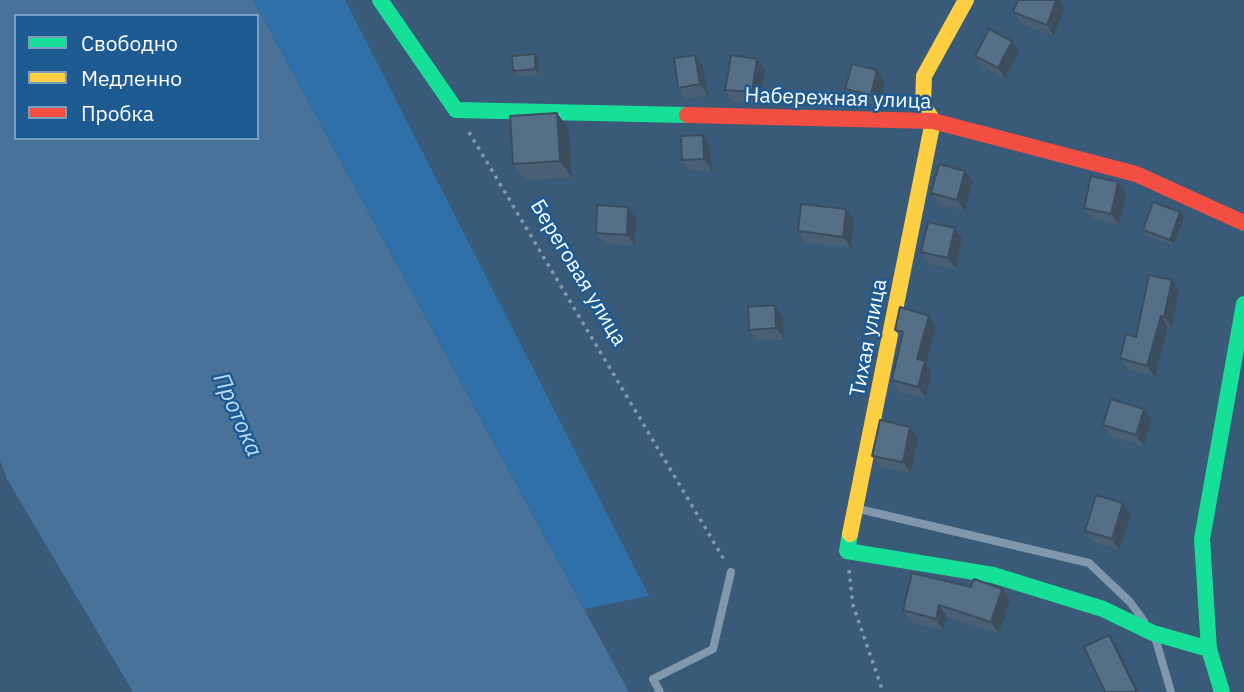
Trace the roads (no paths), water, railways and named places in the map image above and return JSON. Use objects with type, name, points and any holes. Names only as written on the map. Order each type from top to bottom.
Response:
[{"type":"street","name":"Набережная улица","points":[[380,0],[456,110],[933,121],[1136,174],[1244,223]]},
{"type":"street","name":"Тихая улица","points":[[966,0],[924,76],[923,105],[933,121],[847,551],[993,575],[1103,610],[1153,633]]},
{"type":"street","points":[[1222,692],[1209,649],[1202,539],[1244,304]]},
{"type":"street","points":[[1153,633],[1209,649]]},
{"type":"lane","points":[[856,509],[1089,563],[1130,602],[1153,633],[1171,692]]},
{"type":"lane","points":[[660,692],[653,679],[713,649],[731,572]]},
{"type":"water","name":"Протока","points":[[0,0],[253,0],[629,692],[133,692],[7,479],[0,460]]}]
